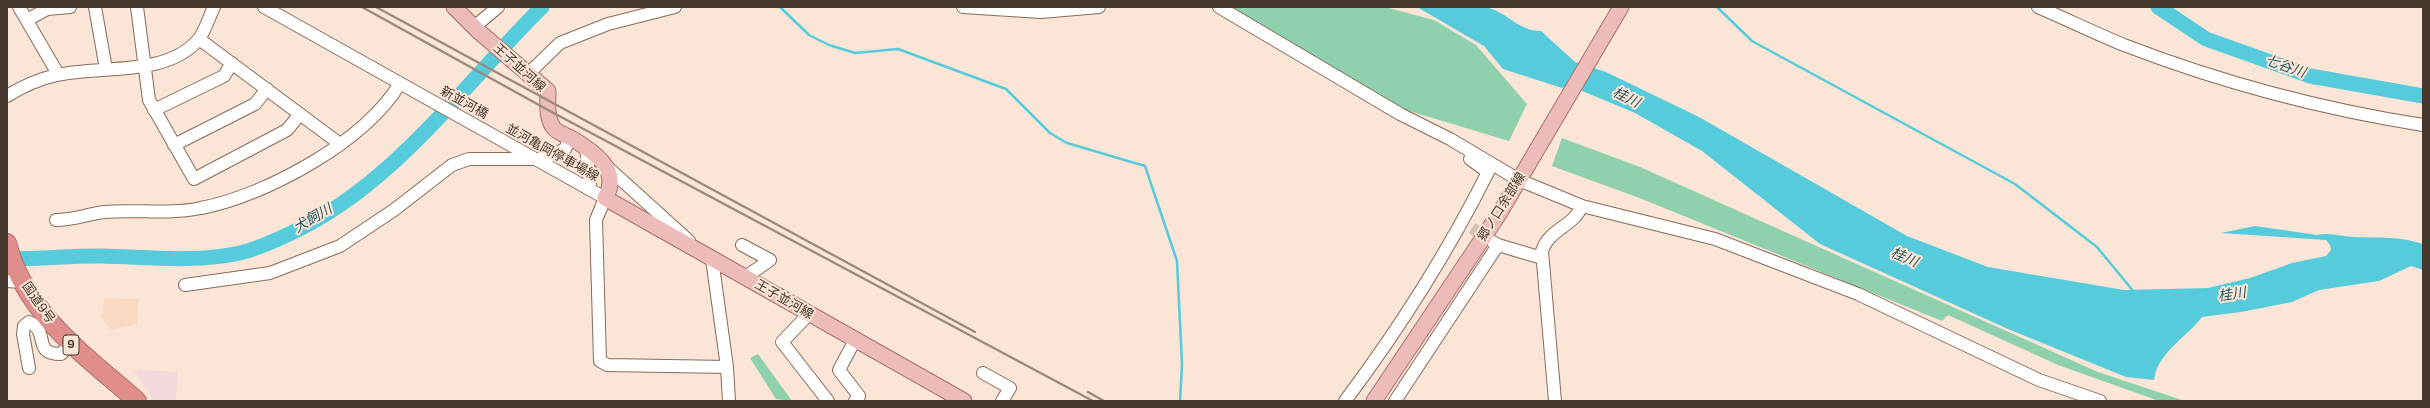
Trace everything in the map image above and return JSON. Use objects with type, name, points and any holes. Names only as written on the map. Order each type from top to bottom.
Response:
[{"type":"highway","name":"国道9号","points":[[7,243],[16,280],[46,318],[70,344],[137,401]]},
{"type":"main road","name":"王子並河線","points":[[454,7],[476,29],[548,91],[549,121],[554,129],[586,147],[604,164]]},
{"type":"main road","name":"郷ノ口余部線","points":[[1374,401],[1499,214],[1621,7]]},
{"type":"main road","points":[[604,164],[610,174],[611,183],[605,198]]},
{"type":"main road","name":"王子並河線","points":[[605,198],[744,278],[964,401]]},
{"type":"street","points":[[19,7],[58,74]]},
{"type":"street","points":[[27,20],[47,9],[70,7]]},
{"type":"street","points":[[95,7],[106,69]]},
{"type":"street","points":[[137,7],[149,100],[194,179],[287,130],[300,114]]},
{"type":"street","points":[[7,96],[38,80],[58,74],[145,65],[174,58],[186,51],[200,39],[214,7]]},
{"type":"street","points":[[56,220],[74,220],[103,212],[166,213],[208,207],[242,198],[315,161],[340,144],[393,96],[400,83],[264,7]]},
{"type":"street","points":[[476,29],[498,7]]},
{"type":"street","points":[[526,72],[560,43],[608,24],[675,7]]},
{"type":"street","points":[[963,7],[1041,12],[1098,7]]},
{"type":"street","points":[[1219,7],[1400,114],[1450,138],[1519,180],[1582,206],[1715,239],[1858,294],[2039,380],[2100,401]]},
{"type":"street","points":[[2038,7],[2124,44],[2246,86],[2368,116],[2423,125]]},
{"type":"street","points":[[200,39],[340,144]]},
{"type":"street","points":[[154,110],[224,76],[232,63]]},
{"type":"street","name":"新並河橋","points":[[400,83],[486,131]]},
{"type":"street","points":[[174,145],[255,104],[266,89]]},
{"type":"street","name":"並河亀岡停車場線","points":[[486,131],[605,198]]},
{"type":"street","points":[[186,285],[270,273],[340,246],[394,210],[452,165],[469,159],[543,159],[565,149],[570,138]]},
{"type":"street","points":[[1345,401],[1386,354],[1468,224],[1488,172],[1455,149],[1450,138]]},
{"type":"street","points":[[586,147],[590,184]]},
{"type":"street","points":[[604,164],[708,257],[727,366],[729,401]]},
{"type":"street","points":[[605,198],[596,220],[600,361],[607,365],[727,366]]},
{"type":"street","points":[[1555,401],[1548,307],[1542,258],[1544,244],[1558,230],[1571,223],[1582,206]]},
{"type":"street","points":[[1395,401],[1422,361],[1494,243],[1542,258]]},
{"type":"street","points":[[742,245],[770,260],[744,278]]},
{"type":"street","points":[[809,314],[782,342],[828,401]]},
{"type":"street","points":[[30,368],[23,334],[24,326],[29,322],[38,331],[44,350],[49,354],[61,354],[70,344]]},
{"type":"street","points":[[854,340],[839,370],[859,400]]},
{"type":"street","points":[[1409,359],[1422,361]]},
{"type":"street","points":[[983,373],[1010,388],[1002,401]]},
{"type":"shaded area","points":[[104,298],[139,299],[137,324],[110,330],[100,316],[103,315]]},
{"type":"shaded area","points":[[134,370],[177,372],[176,401],[154,401]]},
{"type":"green space","points":[[1224,7],[1385,7],[1434,20],[1476,45],[1527,104],[1509,141],[1406,110]]},
{"type":"green space","points":[[1562,138],[1640,167],[2098,372],[2185,401],[2159,401],[2058,365],[1948,315],[1942,321],[1642,199],[1552,166]]},
{"type":"green space","points":[[758,354],[792,401],[776,399],[750,358]]},
{"type":"water","name":"桂川","points":[[1460,5],[1477,6],[1500,12],[1525,28],[1541,31],[1575,62],[1606,72],[1699,117],[1907,236],[1988,267],[2124,290],[2208,288],[2250,278],[2292,263],[2326,256],[2331,250],[2330,245],[2326,240],[2221,233],[2255,226],[2317,235],[2327,234],[2414,241],[2423,244],[2423,270],[2411,266],[2379,281],[2319,290],[2292,302],[2241,312],[2202,317],[2167,353],[2156,370],[2154,380],[2126,377],[2008,329],[1820,244],[1702,151],[1635,113],[1568,85],[1562,88],[1503,69],[1484,46],[1417,7]]},
{"type":"waterway","name":"犬飼川","points":[[7,258],[90,256],[171,259],[205,258],[240,253],[287,235],[325,215],[360,190],[393,163],[454,102],[542,7]]},
{"type":"waterway","points":[[780,7],[809,35],[829,45],[855,53],[898,49],[1006,89],[1050,133],[1067,143],[1145,166],[1177,261],[1182,364],[1180,401]]},
{"type":"waterway","points":[[1717,7],[1752,41],[2015,184],[2097,247],[2134,292]]},
{"type":"waterway","name":"七谷川","points":[[2158,7],[2206,39],[2310,76],[2423,96]]},
{"type":"tunnel","points":[[1472,228],[1490,240]]},
{"type":"railway","points":[[362,7],[548,110],[1093,401]]},
{"type":"railway","points":[[376,7],[975,332]]},
{"type":"railway","points":[[1088,392],[1104,401]]}]
